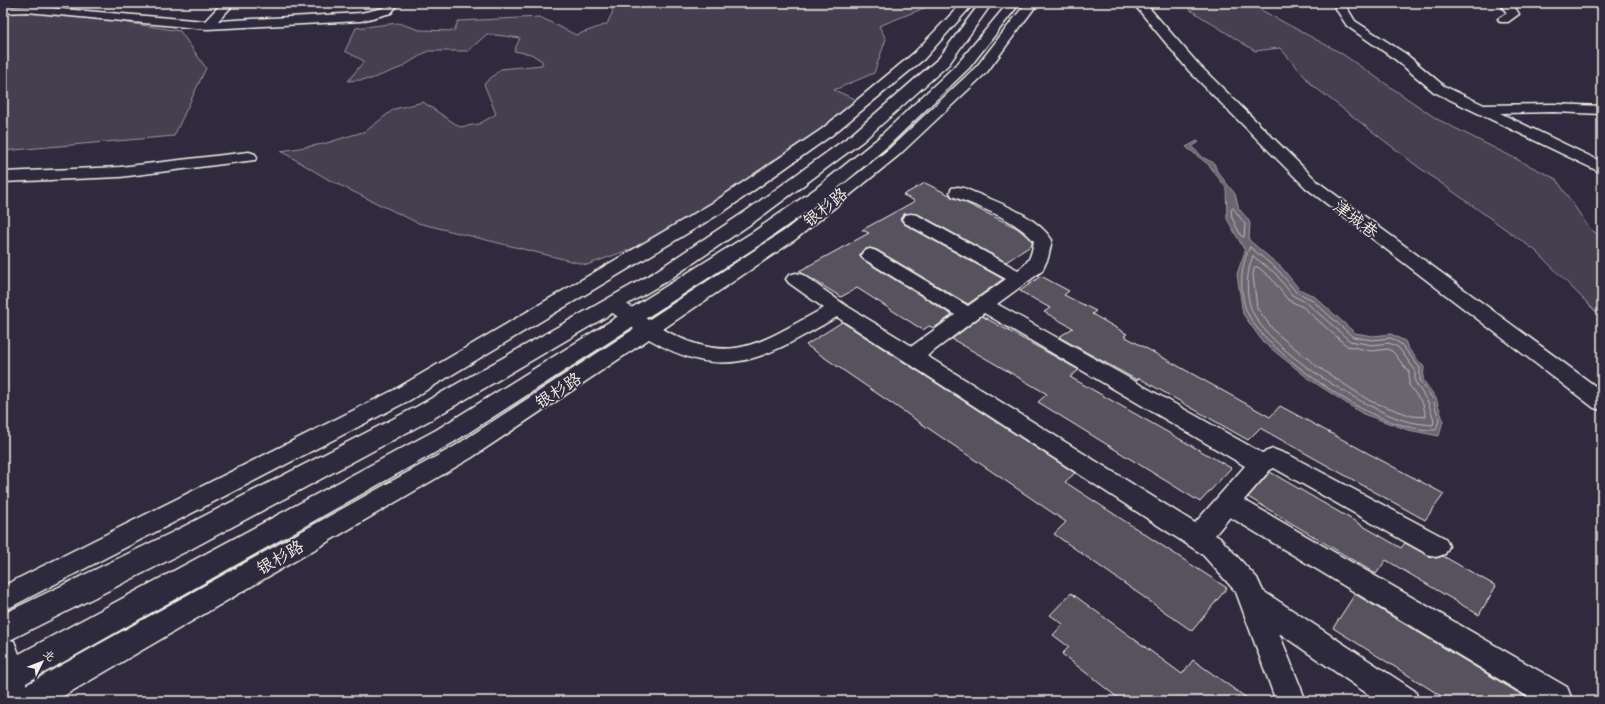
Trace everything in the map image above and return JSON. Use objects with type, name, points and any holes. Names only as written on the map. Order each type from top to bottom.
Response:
[{"type":"main road","name":"银杉路","points":[[3,629],[181,542],[417,416],[660,277],[746,220],[857,138],[944,61],[986,3]]},
{"type":"main road","name":"银杉路","points":[[7,677],[445,436],[760,236],[821,193],[882,143],[964,65],[1014,3]]},
{"type":"street","points":[[207,25],[229,3]]},
{"type":"street","points":[[3,10],[38,10],[207,25],[361,17],[387,11],[393,3]]},
{"type":"street","points":[[3,599],[402,395],[720,206],[827,132],[919,56],[968,3]]},
{"type":"street","name":"银杉路","points":[[26,701],[463,452],[790,235],[894,152],[982,69],[1032,3]]},
{"type":"street","name":"津城巷","points":[[1139,3],[1194,68],[1312,185],[1602,402]]},
{"type":"street","points":[[1338,3],[1351,23],[1401,57],[1439,89],[1602,168]]},
{"type":"street","points":[[1504,19],[1513,14],[1511,9],[1505,3]]},
{"type":"street","points":[[1482,109],[1553,108],[1602,110]]},
{"type":"street","points":[[3,177],[120,172],[249,157]]},
{"type":"street","points":[[912,356],[1035,267],[1039,258],[1043,240],[1038,233],[1017,220],[958,192]]},
{"type":"street","points":[[911,219],[1019,278]]},
{"type":"street","points":[[870,256],[976,310],[1261,464]]},
{"type":"street","points":[[796,279],[912,356],[1211,546],[1247,586],[1291,701]]},
{"type":"street","points":[[612,304],[630,318],[675,345],[697,353],[723,356],[740,355],[761,349],[838,308]]},
{"type":"street","points":[[1198,537],[1261,464],[1273,458],[1283,462],[1436,546]]},
{"type":"street","points":[[1228,503],[1556,697]]},
{"type":"street","points":[[1252,599],[1404,701]]},
{"type":"shaded area","points":[[606,3],[937,3],[879,26],[886,39],[874,73],[834,90],[862,102],[661,238],[587,265],[418,223],[329,180],[281,151],[323,144],[366,131],[394,109],[423,102],[460,127],[479,124],[496,114],[484,84],[501,69],[542,65],[542,61],[531,54],[514,51],[520,38],[487,34],[468,51],[428,51],[400,68],[371,79],[348,81],[364,61],[345,51],[356,28],[398,23],[420,30],[454,31],[458,21],[540,17],[576,35],[607,24],[613,11]]},
{"type":"shaded area","points":[[1183,3],[1248,3],[1341,53],[1437,119],[1556,179],[1590,229],[1602,237],[1602,318],[1536,251],[1417,166],[1312,85],[1280,48],[1255,51],[1189,9]]},
{"type":"shaded area","points":[[3,11],[57,12],[180,31],[206,68],[174,136],[3,151]]},
{"type":"water","points":[[1197,141],[1199,142],[1192,147],[1204,158],[1214,163],[1217,171],[1235,194],[1239,209],[1250,223],[1249,240],[1282,268],[1299,289],[1314,296],[1355,333],[1373,336],[1391,334],[1405,341],[1408,348],[1424,367],[1423,380],[1436,398],[1443,420],[1439,436],[1408,430],[1363,414],[1309,379],[1263,342],[1243,314],[1237,274],[1245,251],[1227,219],[1226,188],[1209,165],[1186,147]]},
{"type":"building","points":[[925,183],[1017,228],[1032,241],[1032,245],[1006,262],[918,214],[904,214],[900,219],[904,224],[1003,279],[968,304],[877,250],[870,248],[863,250],[860,255],[863,260],[952,315],[934,328],[929,326],[923,330],[857,288],[841,297],[799,271],[869,233],[862,230],[915,201],[903,195]]},
{"type":"building","points":[[1041,276],[1069,291],[1064,295],[1096,311],[1092,314],[1127,334],[1124,336],[1270,417],[1280,406],[1444,494],[1425,520],[1260,428],[1248,440],[1139,378],[1137,380],[1059,337],[1073,328],[1044,312],[1050,308],[1020,291]]},
{"type":"building","points":[[982,316],[1079,370],[1070,377],[1231,468],[1200,502],[1038,402],[1047,394],[952,339]]},
{"type":"building","points":[[842,322],[1075,473],[1065,482],[1227,588],[1192,631],[1054,534],[1066,522],[806,345]]},
{"type":"building","points":[[1270,472],[1401,548],[1405,543],[1427,555],[1436,558],[1443,556],[1496,586],[1479,615],[1386,560],[1376,574],[1248,497]]},
{"type":"building","points":[[1071,593],[1182,674],[1193,660],[1251,701],[1122,701],[1062,654],[1069,647],[1053,635],[1063,624],[1050,615]]},
{"type":"building","points":[[1355,594],[1532,701],[1449,701],[1333,628]]}]
